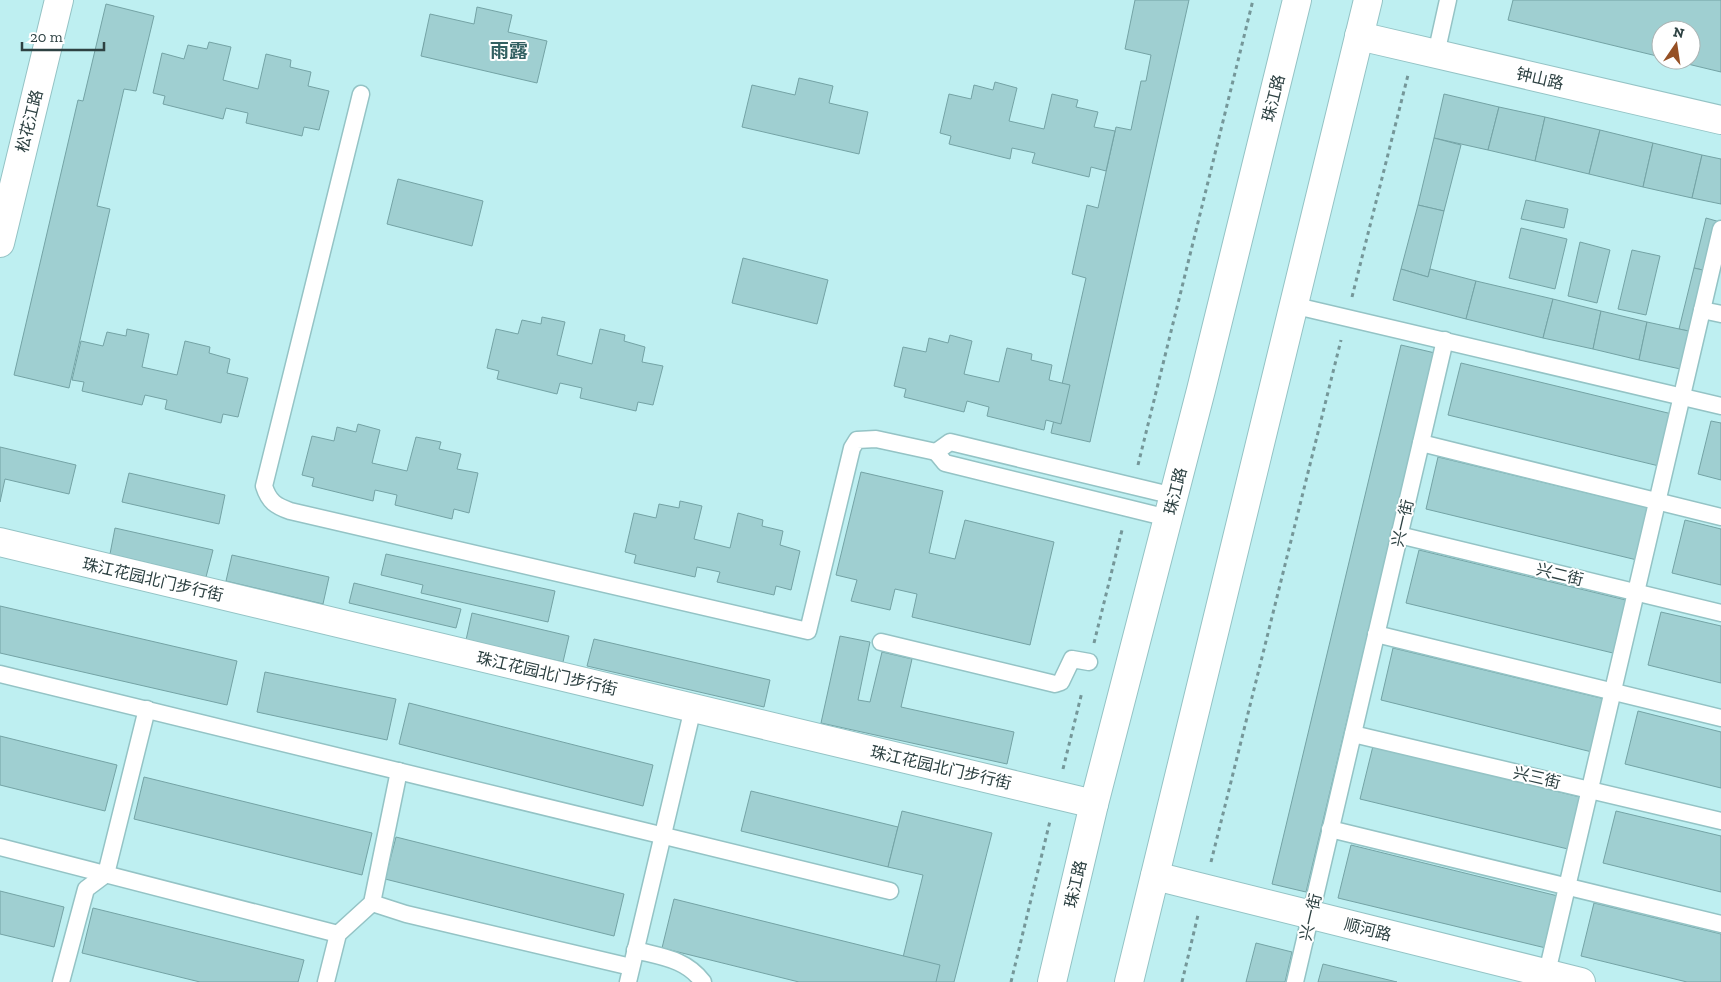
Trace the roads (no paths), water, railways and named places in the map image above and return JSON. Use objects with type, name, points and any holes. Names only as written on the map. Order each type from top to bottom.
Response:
[{"type":"street","name":"松花江路","points":[[0,175],[43,0]]},
{"type":"street","name":"松花江路","points":[[0,243],[59,0]]},
{"type":"street","name":"珠江路","points":[[1052,982],[1094,804],[1171,507],[1297,0]]},
{"type":"street","points":[[1129,982],[1292,305],[1368,0]]},
{"type":"street","name":"钟山路","points":[[1359,36],[1721,120]]},
{"type":"street","name":"珠江花园北门步行街","points":[[0,542],[1094,804]]},
{"type":"street","name":"顺河路","points":[[1155,876],[1545,978],[1580,982]]},
{"type":"lane","points":[[1425,51],[1448,0]]},
{"type":"lane","points":[[361,94],[264,486],[268,498],[276,506],[290,512],[808,630],[852,448],[857,440],[876,439],[936,452],[945,463],[1171,507]]},
{"type":"lane","points":[[1545,978],[1721,229]]},
{"type":"lane","points":[[1292,305],[1721,406]]},
{"type":"lane","points":[[1702,310],[1721,314]]},
{"type":"lane","name":"兴一街","points":[[1294,982],[1445,340]]},
{"type":"lane","points":[[936,452],[950,442],[1171,507]]},
{"type":"lane","points":[[1421,443],[1721,517]]},
{"type":"lane","name":"兴二街","points":[[1399,535],[1721,612]]},
{"type":"lane","points":[[1376,634],[1721,718]]},
{"type":"lane","points":[[881,642],[1055,684],[1061,682],[1072,659],[1089,662]]},
{"type":"lane","points":[[0,674],[890,891]]},
{"type":"lane","points":[[372,903],[629,975],[693,708]]},
{"type":"lane","points":[[61,982],[86,889],[106,874],[147,709]]},
{"type":"lane","name":"兴三街","points":[[1353,734],[1721,820]]},
{"type":"lane","points":[[326,982],[338,934],[372,903],[399,771]]},
{"type":"lane","points":[[1330,829],[1721,924]]},
{"type":"lane","points":[[0,847],[338,934]]},
{"type":"lane","points":[[635,950],[681,962],[695,971],[703,982]]},
{"type":"district","name":"雨露","points":[[509,50]]}]
